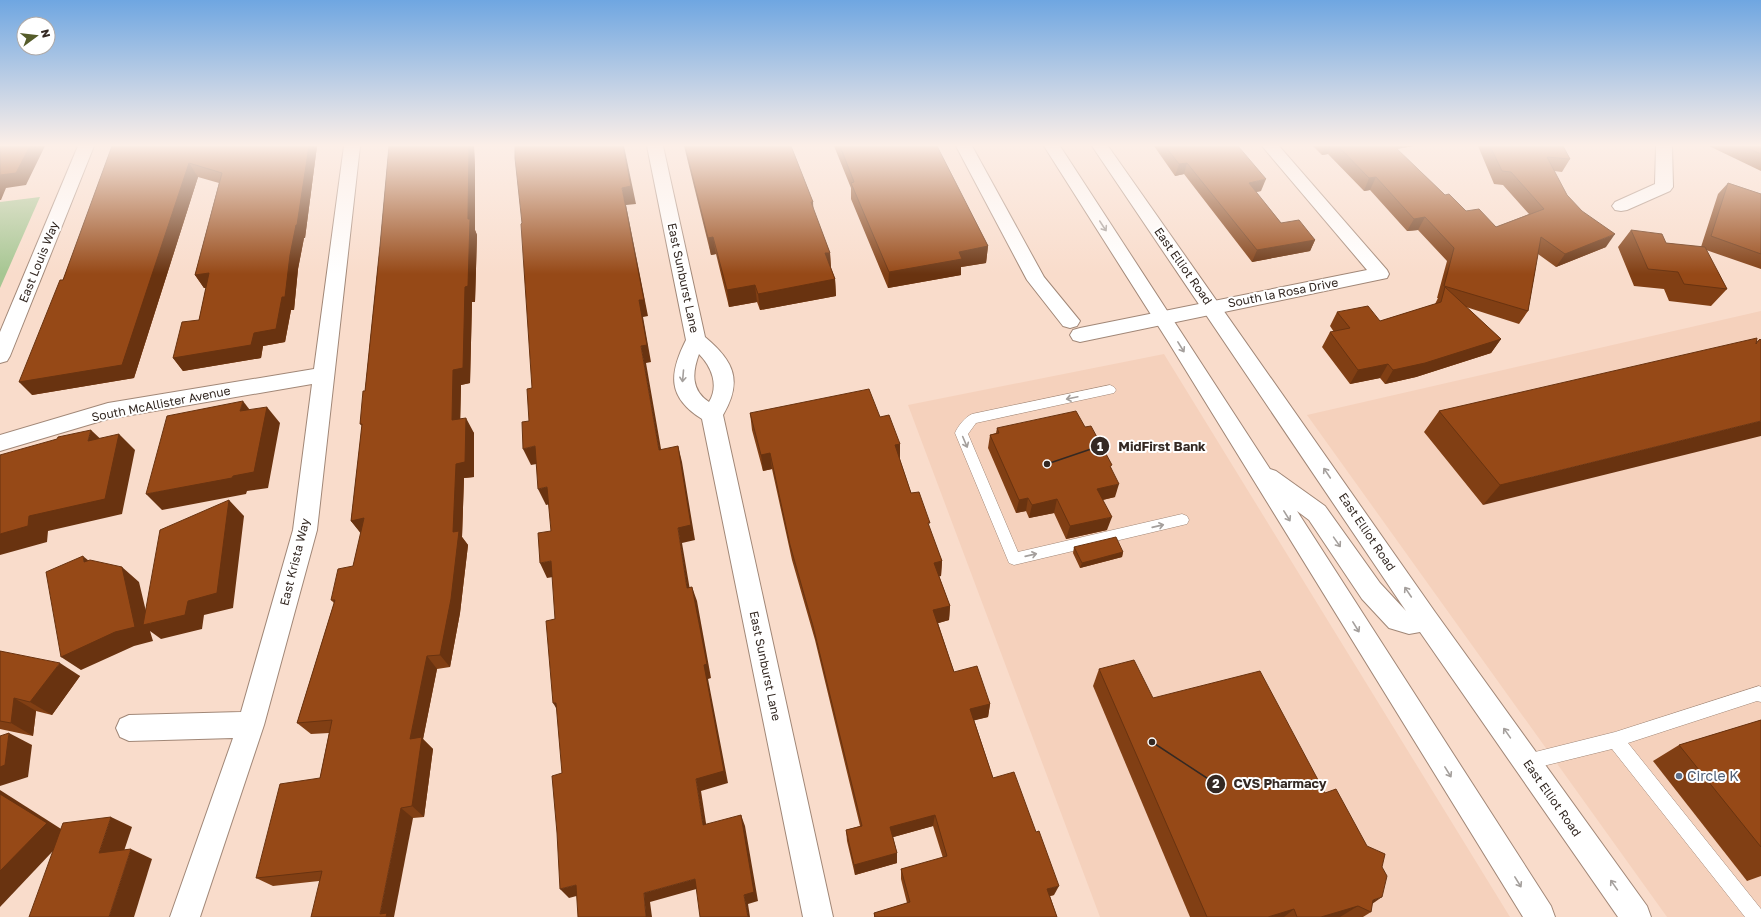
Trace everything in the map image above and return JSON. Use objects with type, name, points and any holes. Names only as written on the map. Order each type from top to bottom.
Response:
[{"type":"street","name":"East Louis Way","points":[[0,356],[68,189]]},
{"type":"street","name":"East Krista Way","points":[[186,917],[251,725],[305,530],[347,189]]},
{"type":"street","name":"East Sunburst Lane","points":[[664,189],[696,340],[714,355],[723,373],[723,394],[712,415],[818,917]]},
{"type":"street","name":"South la Rosa Drive","points":[[987,189],[1036,280],[1075,328],[1162,317],[1380,274],[1307,189]]},
{"type":"street","points":[[1080,189],[1540,917]]},
{"type":"street","name":"East Elliot Road","points":[[1130,189],[1426,620],[1636,917]]},
{"type":"street","points":[[1620,206],[1660,189]]},
{"type":"street","name":"East Sunburst Lane","points":[[696,340],[685,362],[682,382],[692,400],[712,415]]},
{"type":"street","name":"South McAllister Avenue","points":[[0,442],[108,411],[324,375]]},
{"type":"street","points":[[1258,469],[1317,514],[1371,591],[1398,620],[1409,623],[1426,620]]},
{"type":"street","points":[[129,728],[251,725]]},
{"type":"lane","points":[[1110,390],[972,418],[962,433],[1014,559],[1182,520]]},
{"type":"lane","points":[[1527,762],[1616,740],[1759,693],[1761,695]]},
{"type":"lane","points":[[1616,740],[1756,917]]},
{"type":"shaded area","points":[[1761,311],[1761,917],[1667,917],[1307,415]]},
{"type":"shaded area","points":[[1164,354],[1510,917],[1100,917],[908,405]]},
{"type":"green space","points":[[40,197],[0,288],[0,202]]},
{"type":"building","points":[[96,189],[180,189],[122,365],[19,382],[60,280],[63,280]]},
{"type":"building","points":[[218,189],[302,189],[297,225],[290,255],[285,297],[282,297],[276,329],[254,333],[251,345],[173,358],[182,322],[199,320],[209,273],[195,275]]},
{"type":"building","points":[[385,189],[468,189],[468,219],[470,219],[468,286],[465,287],[463,368],[453,370],[452,420],[466,418],[465,462],[456,464],[453,532],[459,531],[451,599],[440,655],[427,656],[410,739],[422,737],[412,806],[401,808],[380,914],[387,913],[386,917],[311,917],[322,871],[256,878],[280,784],[320,778],[332,720],[297,723],[335,600],[331,600],[338,569],[353,566],[364,518],[351,521],[362,424],[360,424],[363,391],[365,391]]},
{"type":"building","points":[[518,189],[622,189],[644,300],[639,300],[647,345],[641,346],[659,450],[678,446],[691,525],[678,528],[687,588],[692,587],[707,664],[704,665],[724,771],[696,779],[703,825],[741,815],[754,892],[744,895],[748,917],[700,917],[695,879],[644,893],[646,917],[578,917],[576,885],[560,889],[552,776],[562,773],[556,703],[553,703],[546,621],[555,619],[551,561],[540,563],[538,533],[551,531],[547,487],[538,489],[535,446],[523,449],[522,422],[529,421],[527,389],[532,388],[522,223]]},
{"type":"building","points":[[696,189],[808,189],[813,202],[811,202],[830,253],[825,253],[835,279],[758,294],[755,285],[727,290],[713,237],[708,238]]},
{"type":"building","points":[[853,189],[959,189],[988,246],[959,252],[962,259],[889,272]]},
{"type":"building","points":[[1208,189],[1254,189],[1281,223],[1299,220],[1315,240],[1257,250]]},
{"type":"building","points":[[1387,189],[1439,189],[1445,195],[1449,194],[1466,211],[1479,209],[1496,227],[1544,209],[1526,189],[1564,189],[1567,195],[1582,211],[1615,234],[1565,254],[1541,237],[1528,311],[1444,286],[1454,248],[1425,217],[1414,219]]},
{"type":"building","points":[[1726,189],[1745,189],[1761,194],[1761,254],[1711,236]]},
{"type":"building","points":[[1631,230],[1662,234],[1666,243],[1705,247],[1727,289],[1684,284],[1678,272],[1648,269]]},
{"type":"building","points":[[1445,287],[1501,339],[1425,363],[1393,370],[1388,364],[1358,370],[1330,332],[1350,328],[1337,312],[1368,306],[1380,321],[1441,302]]},
{"type":"building","points":[[1757,338],[1756,344],[1760,339],[1761,340],[1761,421],[1500,485],[1439,411]]},
{"type":"building","points":[[869,389],[880,417],[889,415],[900,444],[895,445],[911,493],[919,492],[930,523],[928,523],[942,561],[934,563],[950,606],[933,610],[954,672],[977,666],[990,704],[970,709],[993,778],[1014,772],[1036,832],[1039,831],[1059,886],[1047,889],[1057,917],[875,917],[874,913],[910,902],[901,869],[947,856],[935,815],[890,827],[897,853],[854,865],[846,830],[862,826],[813,626],[790,545],[770,453],[761,455],[750,413]]},
{"type":"building","points":[[243,401],[240,411],[267,407],[254,472],[233,476],[232,478],[146,494],[167,416]]},
{"type":"building","points":[[1076,411],[1085,427],[1091,426],[1112,465],[1110,466],[1119,484],[1097,489],[1112,517],[1070,526],[1057,499],[1032,505],[1028,498],[1019,500],[990,435],[999,433],[997,428]]},
{"type":"building","points":[[91,430],[88,441],[119,434],[105,499],[29,516],[28,526],[0,534],[0,455],[57,439],[58,437]]},
{"type":"building","points":[[229,500],[217,593],[188,601],[185,615],[143,625],[160,530]]},
{"type":"building","points":[[1116,537],[1123,552],[1082,563],[1074,547]]},
{"type":"building","points":[[83,556],[84,562],[90,560],[122,567],[135,627],[115,632],[61,657],[46,572]]},
{"type":"building","points":[[0,651],[60,663],[30,702],[14,698],[11,723],[0,721]]},
{"type":"building","points":[[1134,660],[1153,698],[1260,671],[1325,793],[1336,789],[1367,846],[1385,854],[1382,867],[1387,876],[1382,897],[1373,900],[1371,912],[1358,906],[1321,917],[1297,917],[1294,909],[1268,917],[1207,917],[1099,669]]},
{"type":"building","points":[[1761,720],[1761,847],[1679,745]]},
{"type":"building","points":[[9,733],[5,765],[0,767],[0,736]]},
{"type":"building","points":[[0,794],[47,823],[0,871]]},
{"type":"building","points":[[111,817],[99,853],[131,849],[109,917],[29,917],[63,823]]},
{"type":"place","name":"MidFirst Bank","points":[[1047,464]]},
{"type":"place","name":"CVS Pharmacy","points":[[1152,742]]},
{"type":"place","name":"Circle K","points":[[1679,776]]}]
